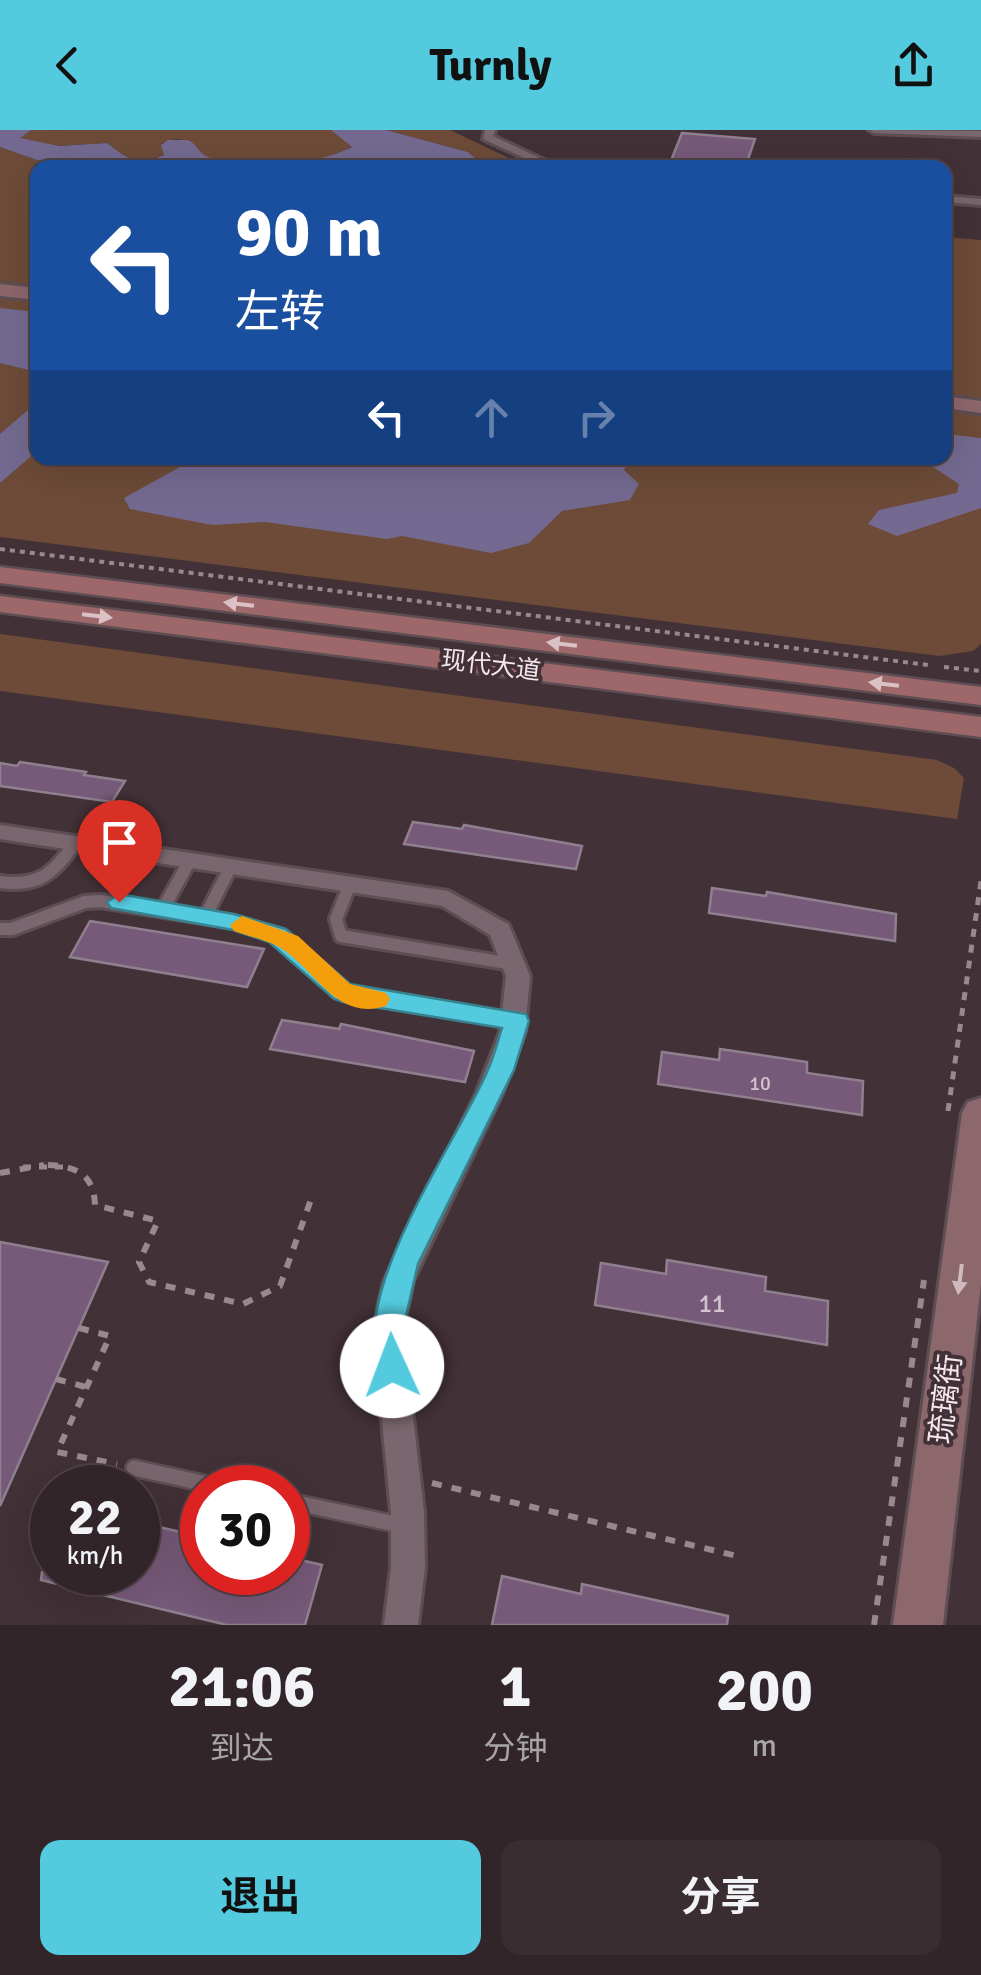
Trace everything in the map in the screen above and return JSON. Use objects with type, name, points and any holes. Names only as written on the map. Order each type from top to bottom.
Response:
[{"type":"main road","points":[[0,281],[30,285]]},
{"type":"main road","points":[[0,290],[30,293]]},
{"type":"main road","points":[[952,393],[981,396]]},
{"type":"main road","points":[[952,403],[981,407]]},
{"type":"main road","name":"现代大道","points":[[0,575],[981,696]]},
{"type":"main road","name":"现代大道","points":[[0,604],[981,727]]},
{"type":"main road","name":"琉璃街","points":[[918,1625],[981,1112]]},
{"type":"street","points":[[490,130],[488,138],[538,160]]},
{"type":"street","points":[[874,130],[981,134]]},
{"type":"street","points":[[952,200],[981,202]]},
{"type":"street","points":[[0,832],[350,884],[470,906],[500,928],[517,964],[517,1021],[501,1070],[404,1263],[388,1329],[409,1526],[408,1586],[401,1625]]},
{"type":"lane","points":[[0,882],[30,886],[43,882],[74,843]]},
{"type":"lane","points":[[163,910],[190,860]]},
{"type":"lane","points":[[205,917],[231,866]]},
{"type":"lane","points":[[350,884],[336,918],[341,936],[517,964]]},
{"type":"lane","points":[[0,929],[12,929],[85,902],[234,922],[289,942],[343,992],[517,1021]]},
{"type":"lane","points":[[310,1506],[409,1526]]},
{"type":"path","points":[[0,549],[981,672]]},
{"type":"path","points":[[0,1173],[43,1161],[78,1171],[91,1180],[97,1192],[95,1205],[158,1221],[139,1262],[149,1282],[243,1304],[280,1286],[313,1194]]},
{"type":"path","points":[[78,1328],[110,1336],[58,1452],[120,1465]]},
{"type":"path","points":[[56,1380],[86,1387]]},
{"type":"path","points":[[405,1477],[737,1556]]},
{"type":"shaded area","points":[[0,130],[31,130],[20,138],[59,146],[107,143],[139,160],[37,160],[0,147]]},
{"type":"shaded area","points":[[31,130],[331,130],[352,146],[312,160],[218,160],[178,139],[161,144],[165,154],[140,160],[127,157],[107,143],[55,146],[21,139],[21,134]]},
{"type":"shaded area","points":[[331,130],[386,130],[468,152],[475,158],[313,160],[352,147]]},
{"type":"shaded area","points":[[386,130],[450,130],[513,160],[476,160],[468,152]]},
{"type":"shaded area","points":[[168,140],[187,140],[220,160],[139,160],[164,155],[161,145]]},
{"type":"shaded area","points":[[0,147],[37,160],[30,160],[30,465],[952,465],[952,238],[981,240],[981,644],[973,651],[939,656],[0,537]]},
{"type":"shaded area","points":[[0,308],[30,311],[30,370],[0,363]]},
{"type":"shaded area","points":[[30,408],[30,457],[0,483],[0,434]]},
{"type":"shaded area","points":[[952,435],[981,438],[981,508],[897,536],[868,524],[879,510],[957,493],[959,484],[930,465],[952,465]]},
{"type":"shaded area","points":[[183,465],[627,465],[624,470],[639,484],[630,500],[562,511],[529,543],[491,553],[402,536],[387,539],[265,522],[212,525],[130,509],[124,498]]},
{"type":"shaded area","points":[[0,634],[937,760],[964,778],[957,819],[0,691]]},
{"type":"building","points":[[682,133],[755,139],[748,160],[671,160]]},
{"type":"building","points":[[20,762],[125,781],[112,802],[0,786],[0,763],[17,766]]},
{"type":"building","points":[[413,822],[462,829],[464,825],[582,846],[576,869],[404,844]]},
{"type":"building","points":[[712,888],[766,896],[767,892],[896,914],[895,941],[709,913]]},
{"type":"building","points":[[90,921],[264,949],[247,987],[70,957]]},
{"type":"building","points":[[282,1020],[339,1029],[341,1024],[474,1051],[465,1082],[270,1049]]},
{"type":"building","points":[[720,1049],[807,1062],[807,1073],[863,1081],[862,1115],[658,1084],[662,1052],[719,1060]]},
{"type":"building","points":[[0,1242],[108,1262],[0,1506]]},
{"type":"building","points":[[667,1260],[766,1277],[765,1291],[828,1301],[827,1345],[595,1305],[601,1263],[666,1274]]},
{"type":"building","points":[[160,1527],[180,1532],[180,1595],[310,1595],[310,1562],[322,1565],[305,1625],[227,1625],[103,1595],[160,1595]]},
{"type":"building","points":[[502,1576],[581,1594],[582,1584],[728,1616],[727,1625],[492,1625]]},
{"type":"slow traffic","points":[[242,925],[289,942],[343,992],[377,999]]},
{"type":"route","points":[[119,902],[234,922],[278,936],[332,985],[356,996],[517,1021],[501,1070],[404,1263],[388,1329],[392,1366]]}]
